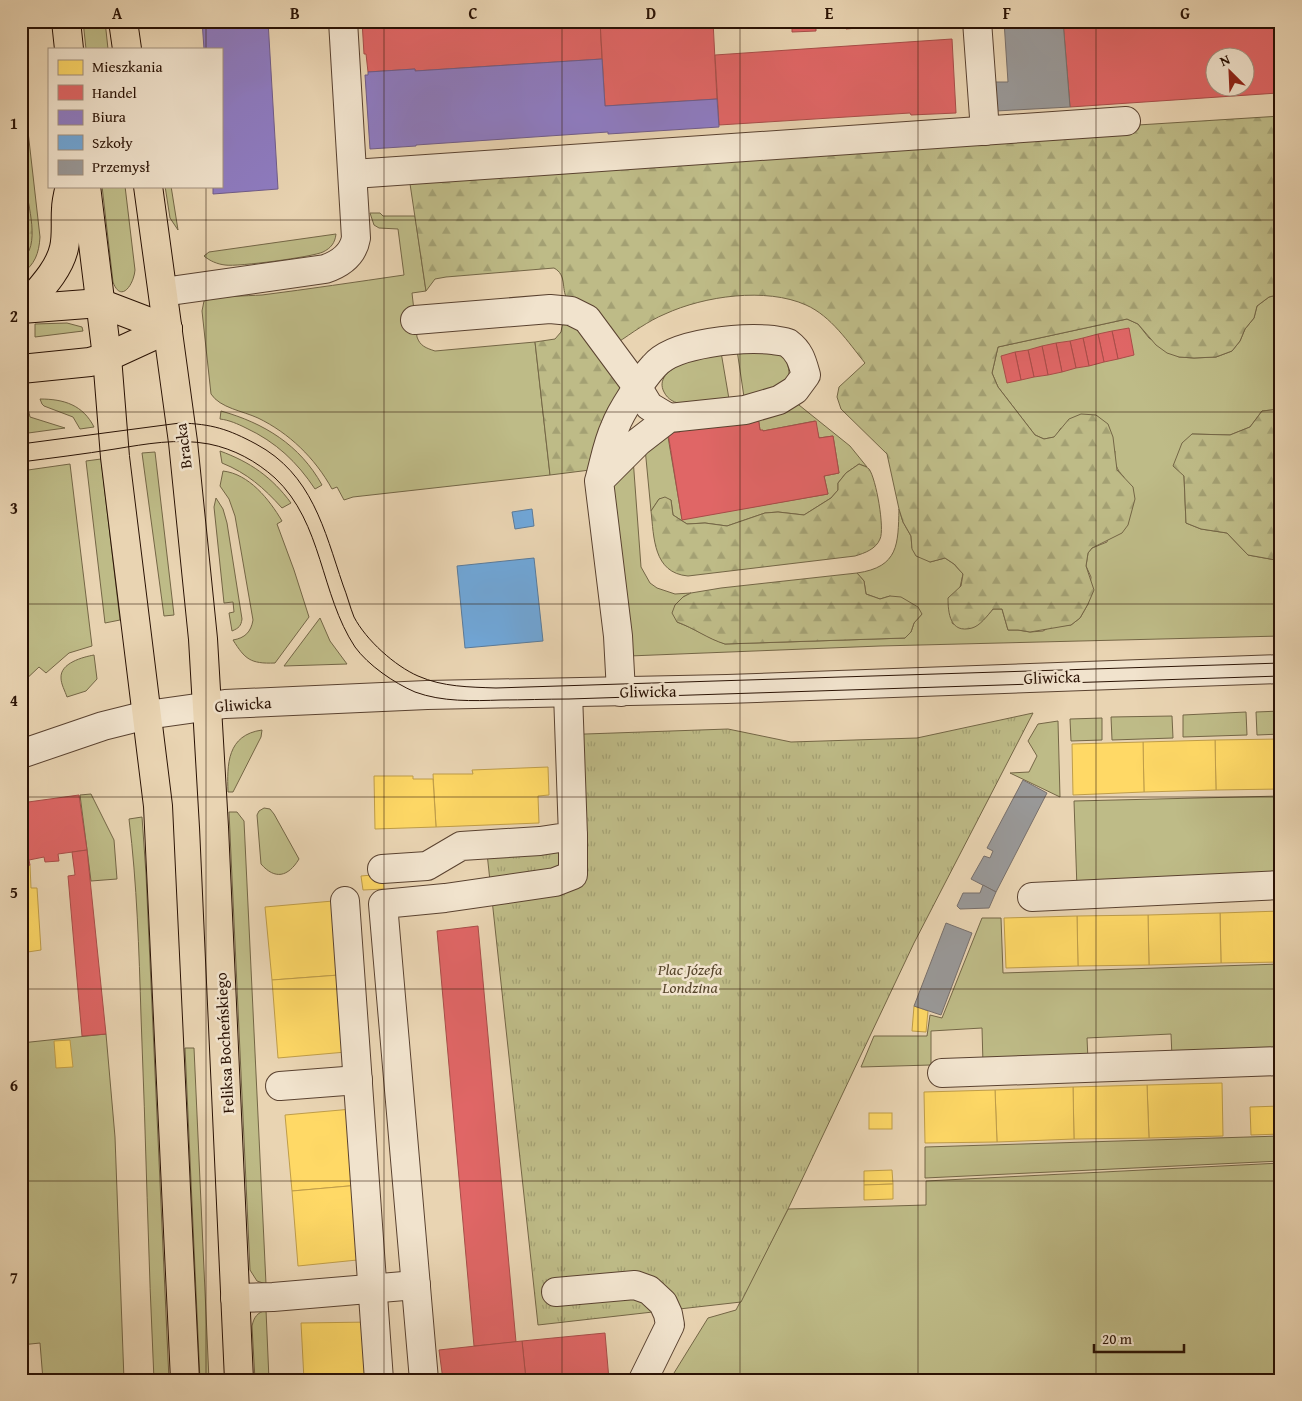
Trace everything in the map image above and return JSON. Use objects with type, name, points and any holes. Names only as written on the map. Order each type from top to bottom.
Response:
[{"type":"main road","points":[[66,21],[69,48]]},
{"type":"main road","points":[[123,21],[127,48]]},
{"type":"main road","points":[[22,309],[58,264],[64,249],[66,208],[70,188]]},
{"type":"main road","points":[[86,188],[107,357],[115,457],[159,819],[185,1380]]},
{"type":"main road","name":"Bracka","points":[[148,188],[188,491],[203,639],[207,707]]},
{"type":"main road","points":[[22,309],[100,303],[168,329]]},
{"type":"main road","points":[[21,369],[90,362],[107,357],[168,329]]},
{"type":"main road","name":"Feliksa Bocheńskiego","points":[[207,707],[239,1380]]},
{"type":"street","points":[[163,292],[325,269],[339,264],[351,251],[356,238],[343,21]]},
{"type":"street","points":[[977,21],[986,131]]},
{"type":"street","points":[[353,174],[1126,121]]},
{"type":"street","points":[[415,320],[550,309],[571,311],[587,319],[649,406],[669,418]]},
{"type":"street","points":[[599,482],[638,442],[669,418],[744,410],[779,400],[795,390],[806,375],[801,357],[786,342],[760,339],[729,340],[697,345],[676,352],[655,364],[615,426],[599,482],[618,636],[621,692]]},
{"type":"street","name":"Gliwicka","points":[[21,754],[102,726],[147,715],[234,704],[427,695],[621,692],[1281,669]]},
{"type":"street","points":[[424,1380],[383,904],[445,898],[555,882],[573,875],[568,692]]},
{"type":"street","points":[[382,869],[427,866],[461,846],[540,841],[573,836]]},
{"type":"street","points":[[1032,897],[1281,885]]},
{"type":"street","points":[[345,901],[379,1380]]},
{"type":"street","points":[[942,1073],[1281,1061]]},
{"type":"street","points":[[280,1086],[358,1080]]},
{"type":"street","points":[[235,1298],[416,1285]]},
{"type":"street","points":[[556,1292],[635,1285],[650,1290],[663,1303],[670,1325],[643,1380]]},
{"type":"green space","points":[[83,21],[105,21],[108,48],[86,48]]},
{"type":"green space","points":[[21,70],[40,237],[39,248],[33,263],[21,274]]},
{"type":"green space","points":[[1281,116],[1281,294],[1269,297],[1257,306],[1254,318],[1232,351],[1216,357],[1179,357],[1167,353],[1156,345],[1138,324],[1127,319],[998,347],[992,373],[998,387],[1035,435],[1044,439],[1054,437],[1069,419],[1081,414],[1096,415],[1108,424],[1113,437],[1117,470],[1133,487],[1135,499],[1128,525],[1122,533],[1092,548],[1088,553],[1086,566],[1094,590],[1080,618],[1071,625],[1030,632],[1008,630],[1002,609],[993,609],[981,623],[972,628],[959,628],[952,621],[948,598],[961,586],[963,574],[945,558],[930,562],[916,556],[912,549],[911,536],[903,522],[899,509],[887,454],[841,409],[837,397],[839,387],[865,363],[838,330],[815,310],[790,299],[773,296],[754,295],[716,298],[698,302],[665,314],[617,343],[567,299],[561,274],[554,268],[446,277],[435,279],[426,291],[409,177],[995,134]]},
{"type":"green space","points":[[21,133],[25,153],[26,185],[32,236],[27,254],[21,260]]},
{"type":"green space","points":[[102,188],[125,188],[135,270],[130,286],[123,292],[116,288],[113,282]]},
{"type":"green space","points":[[165,188],[171,188],[178,230],[170,218]]},
{"type":"green space","points":[[370,213],[380,213],[383,216],[415,216],[426,291],[412,293],[417,337],[420,343],[435,351],[535,342],[550,475],[353,497],[344,500],[337,487],[332,489],[318,467],[291,439],[258,418],[220,403],[211,394],[202,311],[204,301],[224,297],[262,295],[404,275],[398,229],[379,228],[374,225]]},
{"type":"green space","points":[[336,234],[332,245],[323,252],[291,259],[244,265],[225,265],[214,262],[204,256],[209,252]]},
{"type":"green space","points":[[1281,294],[1281,409],[1262,411],[1250,427],[1230,435],[1192,434],[1184,476],[1186,523],[1201,529],[1227,533],[1248,555],[1281,561],[1281,636],[880,646],[629,656],[608,483],[633,458],[641,567],[650,583],[657,588],[675,594],[691,593],[683,597],[677,622],[725,644],[905,638],[922,614],[890,596],[880,599],[866,594],[864,581],[857,573],[871,570],[881,565],[893,552],[898,533],[899,509],[903,522],[911,536],[912,548],[930,562],[945,558],[963,574],[952,623],[958,627],[970,628],[980,623],[993,609],[1002,609],[1008,630],[1043,631],[1050,627],[1071,625],[1080,618],[1088,604],[1091,577],[1086,566],[1088,553],[1092,548],[1107,542],[1124,477],[1116,466],[1115,451],[1061,428],[1055,437],[1044,439],[1035,435],[998,387],[992,373],[998,347],[1127,319],[1138,324],[1149,338],[1179,357],[1216,357],[1232,351],[1254,318],[1257,306],[1269,297]]},
{"type":"green space","points":[[569,318],[626,383],[590,470],[550,475],[535,342],[555,339],[561,332],[563,321]]},
{"type":"green space","points":[[67,323],[82,327],[83,331],[35,337],[35,324]]},
{"type":"green space","points":[[737,350],[779,353],[787,362],[789,375],[775,388],[744,397]]},
{"type":"green space","points":[[721,352],[729,399],[683,404],[672,401],[666,395],[662,383],[665,376],[672,369],[693,359]]},
{"type":"green space","points":[[40,399],[57,400],[78,408],[90,419],[94,427],[80,429],[73,417],[44,406]]},
{"type":"green space","points":[[26,400],[30,417],[65,428],[21,434],[21,401]]},
{"type":"green space","points":[[794,401],[850,446],[867,467],[859,464],[846,473],[838,483],[838,490],[831,498],[804,515],[778,512],[765,513],[727,526],[705,523],[687,524],[673,515],[671,500],[659,499],[651,511],[645,448],[667,431],[682,519],[828,494],[824,476],[839,473],[833,436],[819,438],[815,421],[760,430],[758,417]]},
{"type":"green space","points":[[1281,409],[1281,561],[1248,555],[1227,533],[1201,529],[1186,523],[1184,476],[1173,466],[1182,443],[1192,434],[1230,435],[1250,427],[1262,411]]},
{"type":"green space","points":[[221,411],[266,429],[292,447],[303,458],[322,485],[315,489],[301,470],[276,446],[243,427],[220,419]]},
{"type":"green space","points":[[220,451],[260,471],[276,485],[291,503],[282,508],[255,482],[239,471],[222,463]]},
{"type":"green space","points":[[155,452],[174,615],[164,616],[142,453]]},
{"type":"green space","points":[[101,459],[120,620],[105,623],[86,461]]},
{"type":"green space","points":[[70,464],[92,646],[69,653],[46,673],[39,667],[21,684],[21,471]]},
{"type":"green space","points":[[859,464],[868,468],[872,474],[881,515],[880,539],[873,548],[866,552],[855,556],[688,576],[676,573],[662,561],[655,542],[651,511],[659,499],[665,497],[671,500],[673,515],[687,524],[705,523],[727,526],[765,513],[778,512],[804,515],[831,498],[838,490],[838,483],[846,473]]},
{"type":"green space","points":[[223,471],[232,473],[250,482],[271,504],[282,521],[277,524],[309,617],[275,663],[249,659],[241,652],[233,640],[247,634],[253,620],[235,516],[229,499],[220,486]]},
{"type":"green space","points":[[216,498],[223,509],[227,523],[242,619],[239,626],[232,631],[229,613],[234,612],[233,602],[224,603],[214,507]]},
{"type":"green space","points":[[857,573],[864,581],[866,594],[880,599],[890,596],[901,597],[918,607],[922,614],[905,638],[725,644],[677,622],[672,613],[675,605],[683,597],[691,593]]},
{"type":"green space","points":[[320,618],[330,641],[347,664],[284,666]]},
{"type":"green space","points":[[94,655],[97,679],[86,691],[67,697],[61,680],[64,668],[84,657]]},
{"type":"green space","points":[[1281,711],[1281,734],[1257,735],[1256,712]]},
{"type":"green space","points":[[1246,712],[1247,735],[1183,737],[1183,715]]},
{"type":"green space","name":"Plac Józefa Londzina","points":[[1033,713],[914,943],[788,1209],[741,1302],[538,1325],[486,844],[560,841],[557,735],[728,729],[791,742],[917,738]]},
{"type":"green space","points":[[1172,716],[1173,738],[1112,740],[1111,717]]},
{"type":"green space","points":[[1102,718],[1102,740],[1071,741],[1070,719]]},
{"type":"green space","points":[[1058,721],[1060,797],[1010,773],[1029,772],[1037,756],[1028,741],[1038,724]]},
{"type":"green space","points":[[262,730],[261,737],[233,792],[228,792],[229,761],[236,744],[250,733]]},
{"type":"green space","points":[[91,794],[114,840],[117,879],[91,881],[80,795]]},
{"type":"green space","points":[[1281,796],[1281,878],[1077,889],[1074,801]]},
{"type":"green space","points":[[264,808],[270,809],[274,814],[299,859],[286,873],[276,874],[261,864],[257,815]]},
{"type":"green space","points":[[229,812],[237,812],[244,821],[266,1284],[257,1281],[250,1270]]},
{"type":"green space","points":[[142,817],[169,1380],[154,1380],[138,942],[129,819]]},
{"type":"green space","points":[[982,918],[1001,918],[1003,973],[1281,964],[1281,1053],[1172,1057],[1171,1034],[1087,1038],[1088,1060],[983,1064],[982,1028],[931,1031],[931,1065],[861,1067],[874,1036],[927,1036],[930,1015],[942,1018]]},
{"type":"green space","points":[[106,1034],[115,1137],[124,1380],[43,1380],[40,1343],[21,1345],[21,1043]]},
{"type":"green space","points":[[185,1048],[194,1048],[209,1380],[200,1380]]},
{"type":"green space","points":[[1281,1136],[1281,1161],[925,1178],[925,1147]]},
{"type":"green space","points":[[1281,1163],[1281,1380],[673,1380],[674,1373],[708,1318],[736,1310],[788,1209],[926,1205],[926,1181]]},
{"type":"green space","points":[[266,1310],[269,1380],[255,1380],[252,1326],[256,1316]]},
{"type":"building: Mieszkania","points":[[1281,739],[1281,789],[1216,790],[1215,740]]},
{"type":"building: Mieszkania","points":[[1215,740],[1216,790],[1144,792],[1143,742]]},
{"type":"building: Mieszkania","points":[[1143,742],[1144,792],[1073,795],[1072,744]]},
{"type":"building: Mieszkania","points":[[548,767],[549,795],[538,796],[539,823],[436,827],[433,774],[473,774],[472,770]]},
{"type":"building: Mieszkania","points":[[374,776],[413,776],[413,779],[433,779],[436,827],[375,829]]},
{"type":"building: Mieszkania","points":[[30,865],[31,888],[37,888],[41,950],[21,953],[21,867]]},
{"type":"building: Mieszkania","points":[[383,874],[384,889],[363,890],[361,876]]},
{"type":"building: Mieszkania","points":[[333,901],[339,975],[272,980],[265,907]]},
{"type":"building: Mieszkania","points":[[1281,911],[1281,962],[1221,963],[1220,913]]},
{"type":"building: Mieszkania","points":[[1220,913],[1221,963],[1149,965],[1148,915]]},
{"type":"building: Mieszkania","points":[[1148,915],[1149,965],[1078,966],[1077,916]]},
{"type":"building: Mieszkania","points":[[1077,916],[1078,966],[1006,968],[1004,918]]},
{"type":"building: Mieszkania","points":[[339,975],[346,1052],[278,1058],[272,980]]},
{"type":"building: Mieszkania","points":[[914,1006],[928,1011],[926,1032],[912,1031]]},
{"type":"building: Mieszkania","points":[[70,1040],[73,1067],[56,1068],[54,1041]]},
{"type":"building: Mieszkania","points":[[1222,1083],[1223,1136],[1149,1138],[1147,1085]]},
{"type":"building: Mieszkania","points":[[1147,1085],[1149,1138],[1074,1139],[1073,1087]]},
{"type":"building: Mieszkania","points":[[1073,1087],[1074,1139],[997,1142],[995,1090]]},
{"type":"building: Mieszkania","points":[[995,1090],[997,1142],[925,1143],[924,1092]]},
{"type":"building: Mieszkania","points":[[1281,1106],[1281,1134],[1251,1135],[1250,1107]]},
{"type":"building: Mieszkania","points":[[352,1109],[360,1185],[292,1191],[285,1115]]},
{"type":"building: Mieszkania","points":[[869,1113],[892,1113],[892,1129],[869,1129]]},
{"type":"building: Mieszkania","points":[[892,1170],[893,1184],[864,1185],[864,1171]]},
{"type":"building: Mieszkania","points":[[893,1184],[893,1199],[864,1200],[864,1185]]},
{"type":"building: Mieszkania","points":[[360,1185],[367,1259],[298,1266],[292,1191]]},
{"type":"building: Mieszkania","points":[[372,1322],[374,1380],[304,1380],[301,1323]]},
{"type":"building: Handel","points":[[362,21],[600,21],[602,59],[415,71],[415,69],[368,72],[366,54],[364,54]]},
{"type":"building: Handel","points":[[600,21],[713,21],[717,99],[605,106]]},
{"type":"building: Handel","points":[[792,21],[816,21],[816,31],[792,32]]},
{"type":"building: Handel","points":[[845,21],[869,21],[869,27],[846,29]]},
{"type":"building: Handel","points":[[903,21],[951,21],[951,22],[904,25]]},
{"type":"building: Handel","points":[[1063,21],[1274,21],[1278,93],[1254,95],[1254,48],[1204,48],[1204,98],[1070,107]]},
{"type":"building: Handel","points":[[1274,21],[1281,21],[1281,92],[1279,93]]},
{"type":"building: Handel","points":[[952,39],[956,113],[911,115],[910,113],[719,125],[715,55]]},
{"type":"building: Handel","points":[[1129,328],[1134,355],[1118,359],[1112,331]]},
{"type":"building: Handel","points":[[1112,331],[1118,359],[1104,362],[1098,334]]},
{"type":"building: Handel","points":[[1098,334],[1104,362],[1089,366],[1083,338]]},
{"type":"building: Handel","points":[[1083,338],[1089,366],[1076,368],[1070,341]]},
{"type":"building: Handel","points":[[1070,341],[1076,368],[1062,372],[1056,343]]},
{"type":"building: Handel","points":[[1056,343],[1062,372],[1048,375],[1042,346]]},
{"type":"building: Handel","points":[[1042,346],[1048,375],[1034,377],[1028,350]]},
{"type":"building: Handel","points":[[1028,350],[1034,377],[1021,380],[1015,352]]},
{"type":"building: Handel","points":[[1015,352],[1021,380],[1007,383],[1001,356]]},
{"type":"building: Handel","points":[[758,416],[760,430],[763,431],[816,421],[819,438],[833,436],[839,473],[824,476],[828,494],[682,520],[668,433],[680,432],[680,429]]},
{"type":"building: Handel","points":[[79,795],[87,850],[58,854],[59,861],[45,862],[44,857],[29,860],[30,865],[21,867],[21,803]]},
{"type":"building: Handel","points":[[87,850],[106,1034],[82,1036],[68,876],[75,875],[72,852]]},
{"type":"building: Handel","points":[[478,926],[516,1342],[474,1346],[437,931]]},
{"type":"building: Handel","points":[[605,1333],[609,1380],[526,1380],[522,1341]]},
{"type":"building: Handel","points":[[522,1341],[526,1380],[443,1380],[439,1350]]},
{"type":"building: Biura","points":[[202,21],[268,21],[278,189],[213,194],[213,188],[222,188],[222,48],[204,48]]},
{"type":"building: Biura","points":[[602,59],[605,106],[717,99],[719,127],[608,134],[608,132],[370,149],[365,75],[368,75],[368,72],[415,69],[415,71]]},
{"type":"building: Szkoły","points":[[532,509],[534,526],[515,529],[512,512]]},
{"type":"building: Szkoły","points":[[534,558],[543,641],[465,648],[457,566]]},
{"type":"building: Przemysł","points":[[1004,21],[1063,21],[1070,107],[996,111],[994,82],[1008,82]]},
{"type":"building: Przemysł","points":[[1023,780],[1047,793],[996,892],[971,879],[984,856],[990,858],[993,851],[987,848]]},
{"type":"building: Przemysł","points":[[983,885],[996,892],[989,908],[960,909],[957,906],[963,893],[980,893]]},
{"type":"building: Przemysł","points":[[946,923],[972,933],[941,1015],[914,1006]]},
{"type":"tram line","points":[[21,444],[180,423],[220,428],[256,444],[275,456],[291,471],[303,487],[322,524],[354,617],[366,635],[391,659],[409,672],[427,680],[447,684],[496,688],[1281,663]]},
{"type":"tram line","points":[[21,462],[173,442],[197,442],[218,446],[236,452],[252,461],[275,478],[291,496],[303,516],[312,537],[334,605],[343,626],[360,654],[390,679],[415,692],[436,698],[469,701],[569,699],[1281,676]]}]
